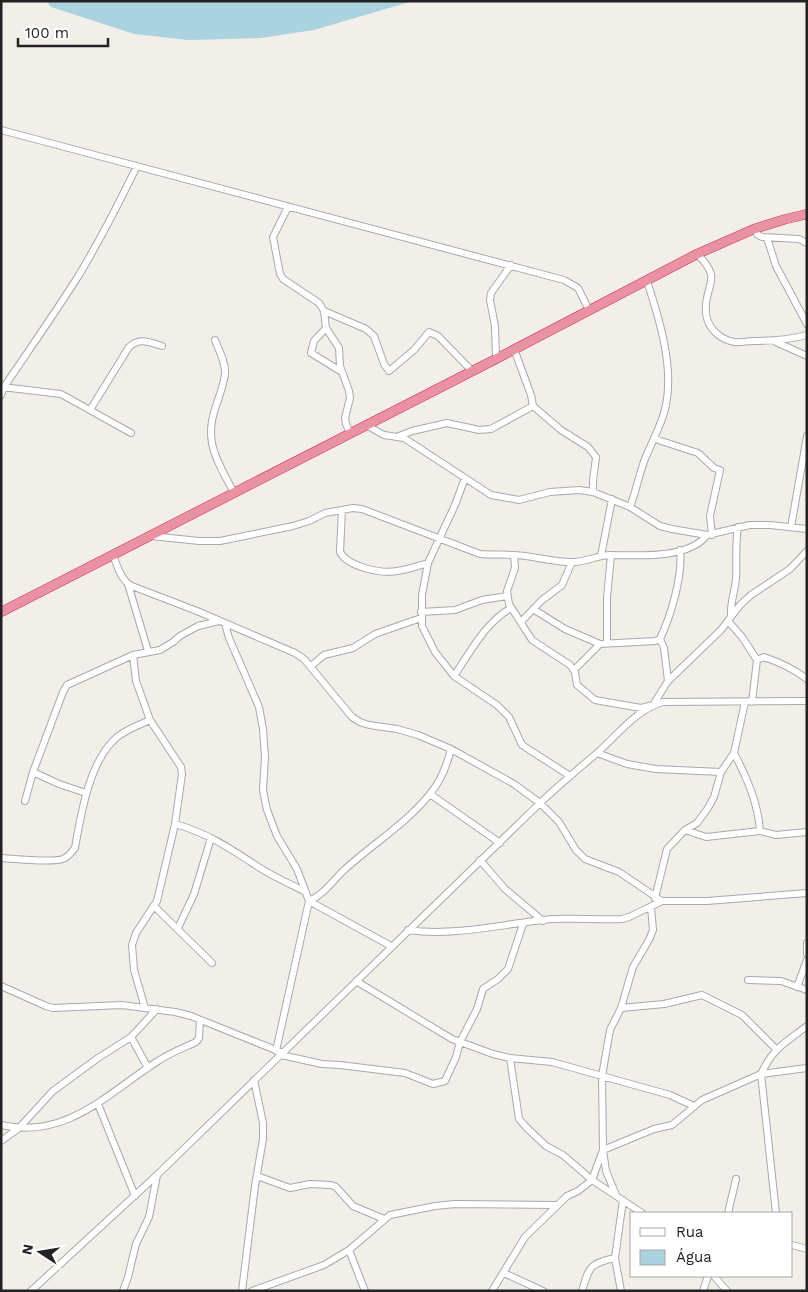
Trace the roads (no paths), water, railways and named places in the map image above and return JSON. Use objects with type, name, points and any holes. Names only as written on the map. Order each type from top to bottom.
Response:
[{"type":"highway","points":[[1,612],[697,254],[754,229],[807,214]]},
{"type":"street","points":[[1,130],[564,280],[578,288],[589,310]]},
{"type":"street","points":[[1,395],[3,387],[80,274],[137,166]]},
{"type":"street","points":[[288,207],[273,237],[280,274],[283,279],[319,303],[324,311],[326,328],[339,348],[342,372],[349,391],[350,398],[345,418],[350,433]]},
{"type":"street","points":[[754,229],[758,235],[767,238],[799,239],[807,243]]},
{"type":"street","points":[[767,238],[776,266],[807,324]]},
{"type":"street","points":[[697,254],[709,266],[712,272],[706,311],[710,327],[715,333],[735,342],[746,340],[776,342],[807,335]]},
{"type":"street","points":[[496,359],[495,330],[490,293],[511,265]]},
{"type":"street","points":[[630,507],[644,460],[655,438],[666,405],[667,378],[662,336],[647,281]]},
{"type":"street","points":[[324,311],[366,329],[374,336],[384,364],[390,371],[414,350],[429,332],[438,336],[472,371]]},
{"type":"street","points":[[326,328],[314,341],[311,353],[342,372]]},
{"type":"street","points":[[90,410],[134,342],[144,340],[162,346]]},
{"type":"street","points":[[215,340],[225,373],[213,412],[211,426],[212,442],[216,456],[234,493]]},
{"type":"street","points":[[776,342],[807,356]]},
{"type":"street","points":[[514,349],[531,395],[533,406],[564,433],[588,447],[596,456],[596,468],[592,483],[593,492]]},
{"type":"street","points":[[3,387],[61,394],[132,433]]},
{"type":"street","points":[[399,436],[447,423],[479,430],[492,429],[533,406]]},
{"type":"street","points":[[366,425],[384,434],[404,438],[491,495],[519,500],[550,492],[580,490],[593,492],[630,507],[660,526],[672,530],[710,535],[738,527],[760,524],[807,529]]},
{"type":"street","points":[[791,527],[807,436]]},
{"type":"street","points":[[149,536],[220,541],[293,526],[325,513],[353,508],[480,554],[496,556],[514,555],[572,562],[611,555],[647,556],[694,546],[710,535],[710,516],[720,470],[714,468],[698,453],[655,438]]},
{"type":"street","points":[[466,478],[428,563],[422,595],[422,626],[435,652],[454,676],[497,705],[509,717],[522,744],[570,776]]},
{"type":"street","points":[[601,556],[612,500]]},
{"type":"street","points":[[342,510],[340,552],[342,556],[354,564],[366,568],[396,572],[428,563]]},
{"type":"street","points":[[656,898],[667,849],[684,830],[697,823],[708,808],[714,797],[720,772],[734,753],[748,702],[757,660],[730,618],[736,578],[735,556],[738,527]]},
{"type":"street","points":[[668,681],[665,653],[660,639],[675,595],[681,559],[680,550]]},
{"type":"street","points":[[31,1291],[157,1175],[280,1053],[480,860],[500,843],[540,802],[597,753],[623,727],[653,705],[668,681],[751,595],[790,569],[807,551]]},
{"type":"street","points":[[113,555],[128,584],[148,651]]},
{"type":"street","points":[[514,555],[514,568],[507,596],[511,608],[532,640],[570,665],[574,670],[577,685],[595,700],[641,708],[663,702],[807,701]]},
{"type":"street","points":[[574,670],[603,644],[611,555]]},
{"type":"street","points":[[521,622],[533,609],[562,585],[572,562]]},
{"type":"street","points":[[128,584],[295,653],[311,666],[352,717],[360,722],[397,729],[451,749],[514,784],[540,802],[559,822],[580,854],[591,862],[618,872],[662,901],[707,901],[807,893]]},
{"type":"street","points":[[311,666],[324,655],[354,648],[375,634],[421,615],[455,610],[482,600],[507,596]]},
{"type":"street","points":[[454,676],[490,624],[499,615],[511,608]]},
{"type":"street","points":[[533,609],[565,629],[603,644],[655,641],[660,639]]},
{"type":"street","points":[[198,626],[201,613]]},
{"type":"street","points":[[25,801],[33,772],[63,692],[68,685],[133,655],[160,650],[198,626],[222,622]]},
{"type":"street","points":[[222,622],[259,706],[265,757],[263,790],[267,810],[277,836],[297,869],[309,901],[391,946]]},
{"type":"street","points":[[133,655],[136,681],[150,720],[181,767],[182,782],[175,824],[154,906],[136,933],[132,945],[134,970],[145,1008]]},
{"type":"street","points":[[757,660],[764,657],[775,661],[796,671],[807,679]]},
{"type":"street","points":[[1,858],[63,859],[69,854],[75,848],[86,793],[104,754],[117,737],[150,720]]},
{"type":"street","points":[[309,901],[318,897],[344,870],[412,812],[430,794],[441,776],[451,749]]},
{"type":"street","points":[[597,753],[627,764],[656,769],[720,772]]},
{"type":"street","points":[[734,753],[754,796],[760,831]]},
{"type":"street","points":[[33,772],[59,784],[86,793]]},
{"type":"street","points":[[430,794],[500,843]]},
{"type":"street","points":[[175,824],[193,829],[211,838],[234,850],[261,869],[304,891]]},
{"type":"street","points":[[684,830],[706,837],[760,831],[776,835],[807,832]]},
{"type":"street","points":[[178,928],[194,894],[211,838]]},
{"type":"street","points":[[480,860],[505,889],[543,921]]},
{"type":"street","points":[[280,1053],[309,901]]},
{"type":"street","points":[[408,930],[437,932],[543,921],[622,919],[662,901]]},
{"type":"street","points":[[154,906],[212,963]]},
{"type":"street","points":[[616,1195],[606,1171],[603,1150],[602,1076],[610,1030],[621,1008],[633,967],[649,940],[652,930],[651,907]]},
{"type":"street","points":[[1,986],[53,1008],[122,1005],[175,1012],[200,1020],[280,1053],[322,1064],[349,1065],[404,1073],[433,1084],[444,1081],[456,1057],[460,1042],[477,1010],[483,990],[508,969],[523,924]]},
{"type":"street","points":[[807,943],[807,954]]},
{"type":"street","points":[[798,986],[807,960]]},
{"type":"street","points":[[748,980],[764,979],[798,986],[807,990]]},
{"type":"street","points":[[356,981],[436,1030],[460,1042],[510,1058],[552,1062],[670,1095],[694,1106]]},
{"type":"street","points":[[621,1008],[664,1004],[688,996],[702,994],[742,1015],[776,1050]]},
{"type":"street","points":[[1,1141],[19,1128],[53,1091],[130,1037],[157,1009]]},
{"type":"street","points":[[1,1125],[19,1128],[38,1127],[62,1121],[98,1104],[159,1060],[196,1042],[199,1038],[200,1020]]},
{"type":"street","points":[[776,1212],[761,1074],[770,1055],[807,1026]]},
{"type":"street","points":[[130,1037],[148,1068]]},
{"type":"street","points":[[510,1058],[519,1119],[546,1146],[563,1156],[592,1180],[641,1212]]},
{"type":"street","points":[[492,1291],[526,1237],[567,1196],[578,1191],[592,1180],[603,1150],[654,1128],[672,1125],[706,1097],[761,1074],[807,1068]]},
{"type":"street","points":[[242,1291],[256,1176],[263,1139],[263,1124],[254,1080]]},
{"type":"street","points":[[98,1104],[135,1196]]},
{"type":"street","points":[[123,1291],[136,1244],[149,1217],[157,1175]]},
{"type":"street","points":[[256,1176],[290,1188],[310,1184],[331,1185],[336,1187],[353,1206],[384,1219]]},
{"type":"street","points":[[728,1212],[736,1179]]},
{"type":"street","points":[[621,1291],[615,1258],[624,1200]]},
{"type":"street","points":[[252,1291],[312,1271],[349,1250],[384,1219],[394,1214],[445,1205],[550,1206],[558,1204]]},
{"type":"street","points":[[793,1245],[807,1249]]},
{"type":"street","points":[[349,1250],[365,1291]]},
{"type":"street","points":[[582,1291],[591,1267],[601,1261],[615,1258]]},
{"type":"street","points":[[504,1274],[543,1291]]},
{"type":"street","points":[[703,1291],[708,1277]]},
{"type":"street","points":[[715,1277],[727,1291]]},
{"type":"water","points":[[46,1],[413,1],[314,30],[261,38],[188,40],[134,34],[51,7]]}]
